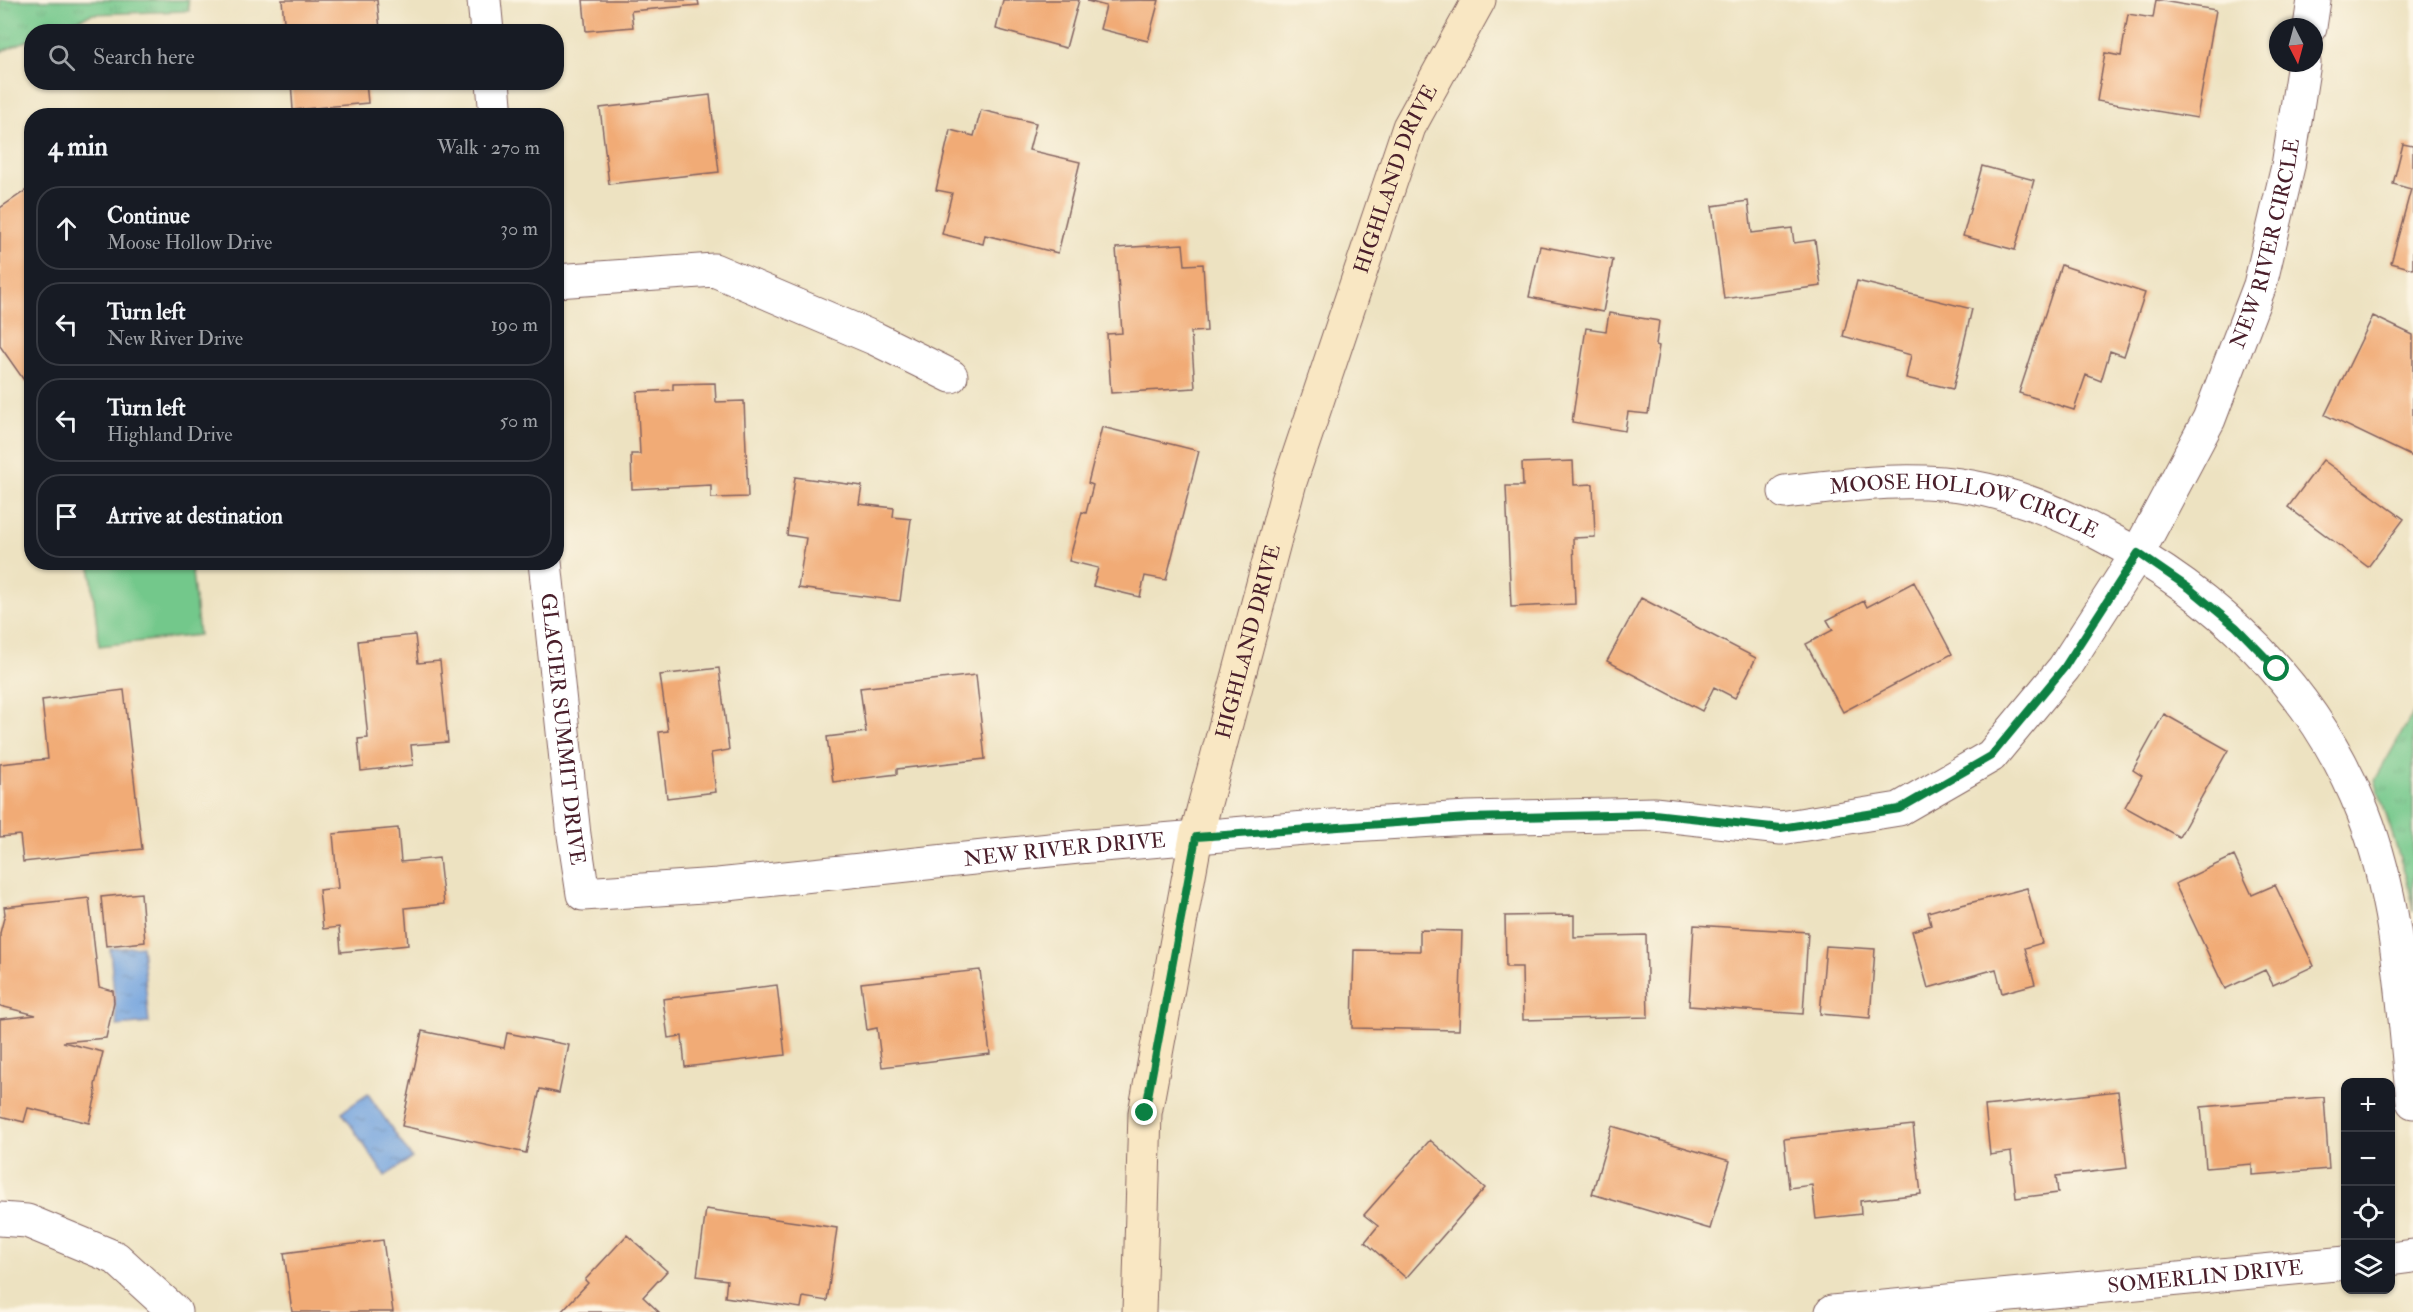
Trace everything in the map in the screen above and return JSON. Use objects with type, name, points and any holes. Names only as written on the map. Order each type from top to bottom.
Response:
[{"type":"street","points":[[484,0],[486,24]]},
{"type":"street","name":"HIGHLAND DRIVE","points":[[1139,1312],[1145,1113],[1196,837],[1290,482],[1372,237],[1410,127],[1479,0]]},
{"type":"street","points":[[2311,18],[2314,0]]},
{"type":"street","name":"NEW RIVER CIRCLE","points":[[2209,419],[2260,285],[2288,166],[2303,72]]},
{"type":"street","points":[[494,90],[495,108]]},
{"type":"street","points":[[564,279],[714,270],[876,339],[951,376]]},
{"type":"street","name":"NEW RIVER DRIVE","points":[[583,894],[718,885],[1196,837],[1468,818],[1654,814],[1781,828],[1899,809],[1991,756],[2064,668],[2138,553],[2209,419]]},
{"type":"street","name":"MOOSE HOLLOW CIRCLE","points":[[1785,492],[1858,484],[1915,481],[1972,487],[2028,501],[2082,524],[2138,553],[2189,588],[2236,627],[2277,669],[2310,712],[2339,761],[2363,812],[2391,912],[2399,963],[2413,1102]]},
{"type":"street","name":"GLACIER SUMMIT DRIVE","points":[[546,570],[574,835],[583,894]]},
{"type":"street","points":[[0,1219],[27,1221],[116,1258],[175,1312]]},
{"type":"street","points":[[2395,1258],[2413,1256]]},
{"type":"street","name":"SOMERLIN DRIVE","points":[[1832,1312],[1891,1309],[2341,1264]]},
{"type":"green space","points":[[0,0],[188,0],[189,11],[92,14],[67,24],[24,24],[24,42],[0,52]]},
{"type":"green space","points":[[91,570],[192,570],[199,635],[99,646]]},
{"type":"green space","points":[[2413,713],[2413,912],[2410,890],[2375,780]]},
{"type":"water","points":[[142,946],[149,1023],[117,1026],[110,949]]},
{"type":"water","points":[[368,1094],[412,1158],[385,1176],[342,1112]]},
{"type":"building","points":[[282,0],[377,0],[379,24],[284,24]]},
{"type":"building","points":[[583,0],[698,0],[699,5],[631,11],[633,27],[586,31]]},
{"type":"building","points":[[1003,0],[1079,0],[1066,48],[996,29]]},
{"type":"building","points":[[1159,0],[1148,41],[1100,29],[1106,6],[1087,1]]},
{"type":"building","points":[[2156,0],[2216,10],[2197,118],[2097,101],[2105,53],[2121,56],[2128,14],[2153,18]]},
{"type":"building","points":[[292,90],[367,90],[368,103],[293,108]]},
{"type":"building","points":[[710,95],[719,172],[609,184],[600,108]]},
{"type":"building","points":[[981,110],[1036,123],[1029,150],[1080,162],[1058,253],[985,235],[983,244],[942,234],[952,193],[936,190],[950,130],[974,136]]},
{"type":"building","points":[[2403,144],[2413,146],[2413,269],[2391,263],[2411,189],[2393,184]]},
{"type":"building","points":[[1982,166],[2034,180],[2015,250],[1963,236]]},
{"type":"building","points":[[24,192],[24,380],[0,346],[0,208]]},
{"type":"building","points":[[1748,201],[1752,233],[1792,228],[1794,243],[1815,240],[1821,286],[1724,299],[1712,206]]},
{"type":"building","points":[[1183,244],[1185,265],[1203,264],[1207,331],[1191,332],[1195,388],[1111,393],[1107,334],[1122,333],[1116,248]]},
{"type":"building","points":[[1540,246],[1613,260],[1603,312],[1529,297]]},
{"type":"building","points":[[2061,265],[2145,293],[2124,356],[2110,351],[2101,381],[2086,375],[2074,410],[2019,393]]},
{"type":"building","points":[[1857,281],[1972,309],[1953,389],[1906,378],[1911,355],[1843,336]]},
{"type":"building","points":[[1609,313],[1659,321],[1656,345],[1659,346],[1648,414],[1628,412],[1625,431],[1572,422],[1586,328],[1606,331]]},
{"type":"building","points":[[2373,316],[2413,335],[2413,457],[2325,415]]},
{"type":"building","points":[[715,383],[716,402],[744,401],[748,497],[711,498],[711,485],[632,489],[631,454],[640,454],[637,392],[673,390],[673,384]]},
{"type":"building","points":[[1102,427],[1199,451],[1166,580],[1145,576],[1140,597],[1093,586],[1098,568],[1069,561],[1082,512],[1086,513],[1093,485],[1088,483]]},
{"type":"building","points":[[2323,460],[2404,519],[2368,567],[2288,507]]},
{"type":"building","points":[[1573,461],[1574,485],[1593,484],[1595,537],[1573,538],[1575,604],[1511,607],[1506,486],[1523,486],[1522,463]]},
{"type":"building","points":[[795,477],[862,486],[859,504],[894,508],[893,517],[911,519],[900,601],[798,588],[806,538],[787,535]]},
{"type":"building","points":[[1914,582],[1952,654],[1843,712],[1806,644],[1833,630],[1827,620],[1864,601],[1867,607]]},
{"type":"building","points":[[1641,598],[1756,658],[1735,698],[1714,687],[1702,711],[1607,661]]},
{"type":"building","points":[[415,635],[418,663],[440,661],[448,742],[411,745],[413,765],[361,771],[358,739],[368,738],[358,641]]},
{"type":"building","points":[[719,668],[729,750],[711,753],[716,792],[667,798],[659,732],[668,731],[660,675]]},
{"type":"building","points":[[976,675],[985,759],[897,769],[897,774],[833,782],[827,737],[866,732],[860,688]]},
{"type":"building","points":[[124,690],[142,849],[23,862],[20,835],[0,837],[0,764],[48,759],[42,700]]},
{"type":"building","points":[[2164,714],[2228,750],[2179,837],[2125,807],[2142,776],[2133,770]]},
{"type":"building","points":[[398,828],[401,862],[439,858],[444,904],[405,908],[408,945],[341,952],[339,927],[323,929],[319,890],[338,888],[333,834]]},
{"type":"building","points":[[2234,856],[2252,895],[2275,885],[2314,966],[2273,985],[2265,970],[2225,989],[2175,884]]},
{"type":"building","points":[[2027,888],[2042,943],[2025,948],[2035,984],[2002,993],[1996,969],[1928,988],[1912,931],[1931,925],[1928,912]]},
{"type":"building","points":[[141,893],[145,942],[106,946],[101,897]]},
{"type":"building","points":[[89,898],[99,987],[113,991],[114,1002],[106,1038],[63,1042],[103,1052],[89,1123],[28,1108],[24,1122],[0,1116],[0,1019],[36,1015],[0,1006],[0,933],[5,914],[4,907]]},
{"type":"building","points":[[1574,915],[1574,937],[1646,935],[1648,1017],[1523,1020],[1522,967],[1506,967],[1505,916]]},
{"type":"building","points":[[1694,925],[1808,932],[1803,1014],[1689,1006]]},
{"type":"building","points":[[1420,930],[1462,931],[1459,1030],[1352,1028],[1354,950],[1420,951]]},
{"type":"building","points":[[1826,946],[1875,949],[1870,1018],[1820,1014]]},
{"type":"building","points":[[980,970],[990,1054],[882,1067],[877,1028],[867,1030],[861,983]]},
{"type":"building","points":[[777,985],[785,1055],[685,1067],[682,1036],[668,1038],[663,999]]},
{"type":"building","points":[[422,1031],[504,1048],[507,1033],[569,1045],[559,1093],[540,1089],[526,1153],[402,1126]]},
{"type":"building","points":[[2118,1091],[2127,1168],[2056,1176],[2058,1193],[2016,1198],[2011,1152],[1990,1155],[1985,1106]]},
{"type":"building","points":[[2324,1097],[2329,1169],[2252,1175],[2252,1164],[2206,1168],[2201,1107]]},
{"type":"building","points":[[1913,1125],[1921,1194],[1860,1201],[1861,1214],[1816,1219],[1812,1185],[1789,1188],[1784,1139]]},
{"type":"building","points":[[1612,1126],[1730,1161],[1710,1229],[1592,1194]]},
{"type":"building","points":[[1430,1140],[1485,1188],[1406,1278],[1365,1242],[1378,1226],[1364,1215]]},
{"type":"building","points":[[706,1209],[837,1228],[827,1301],[803,1297],[801,1308],[725,1297],[727,1280],[697,1276]]},
{"type":"building","points":[[627,1235],[667,1271],[643,1297],[659,1312],[561,1312],[588,1283],[585,1280]]},
{"type":"building","points":[[383,1240],[393,1312],[292,1312],[284,1253]]},
{"type":"route","points":[[1145,1113],[1196,837],[1468,818],[1654,814],[1781,828],[1899,809],[1991,756],[2064,668],[2138,553],[2189,588],[2236,627],[2277,669]]}]
